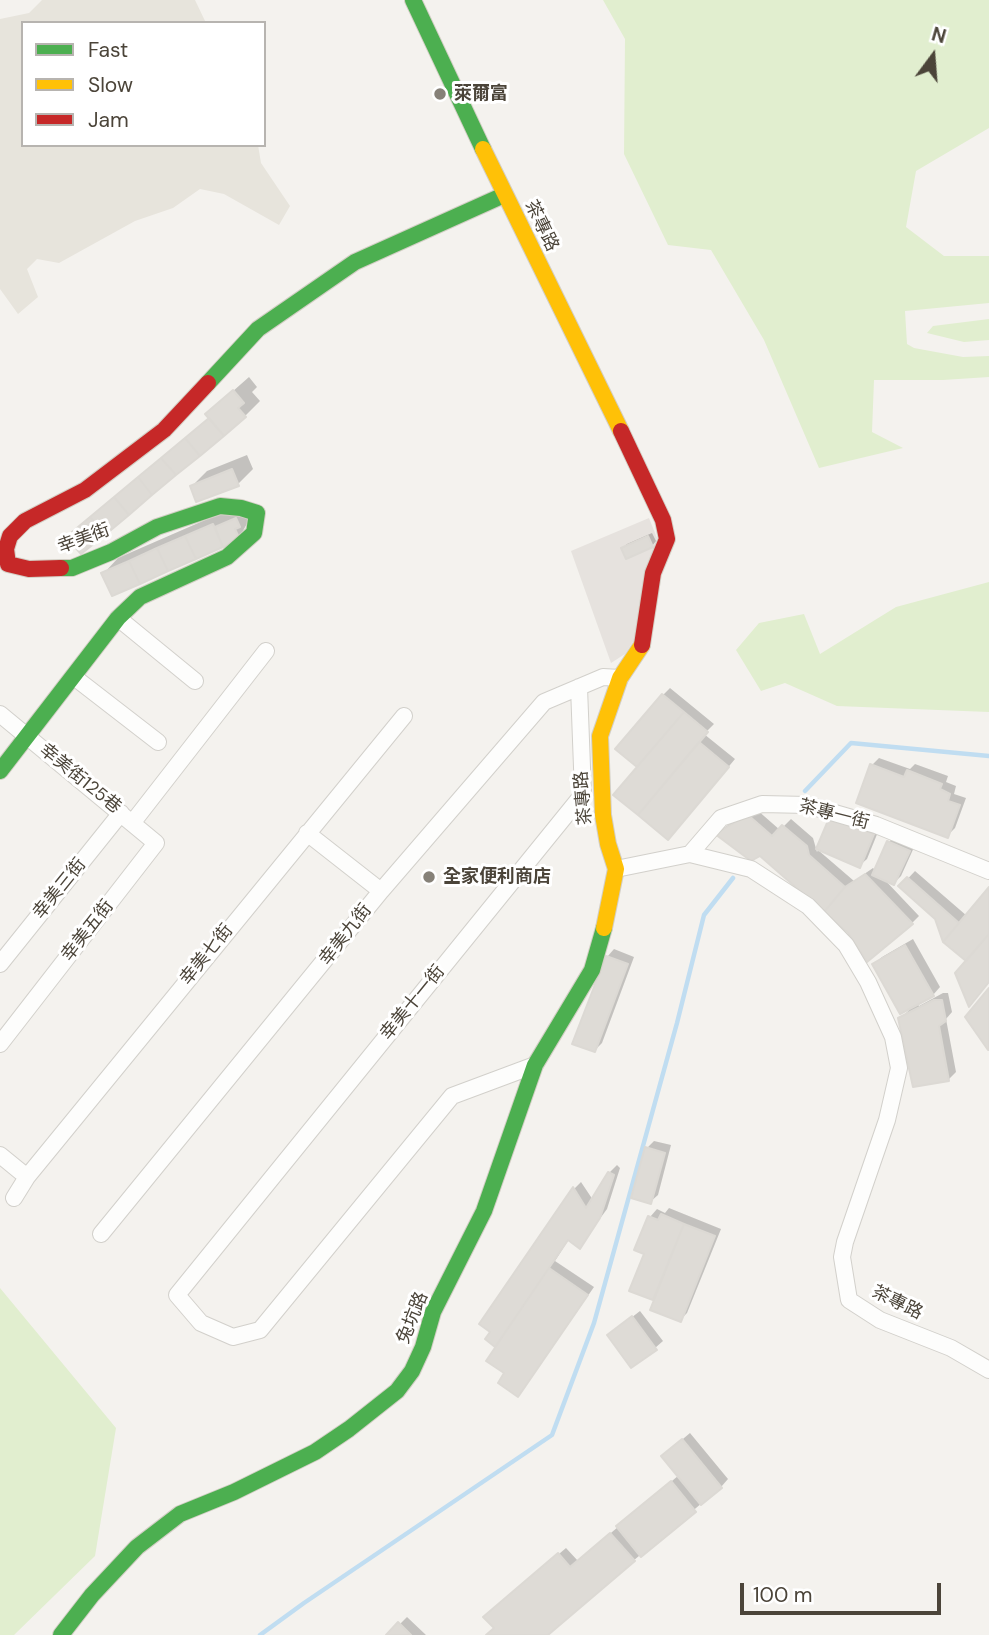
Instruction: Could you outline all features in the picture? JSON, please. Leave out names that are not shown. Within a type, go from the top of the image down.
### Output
[{"type":"street","name":"茶專路","points":[[413,0],[504,195],[663,520],[667,539],[653,573],[642,647],[620,678],[600,736],[600,776],[608,844],[616,869],[690,854],[751,869],[808,906],[846,945],[868,982],[893,1037],[899,1068],[887,1119],[845,1242],[842,1257],[849,1300],[880,1320],[951,1348],[989,1370]]},
{"type":"street","name":"幸美街","points":[[0,771],[118,618],[140,597],[227,556],[254,533],[257,513],[220,506],[157,527],[111,552],[72,568],[29,569],[8,564],[6,549],[10,536],[25,522],[85,490],[164,430],[258,329],[355,261],[504,195]]},
{"type":"street","points":[[118,618],[195,681]]},
{"type":"street","name":"幸美三街","points":[[0,964],[127,818],[265,651]]},
{"type":"street","points":[[74,677],[158,742]]},
{"type":"street","name":"幸美九街","points":[[101,1234],[381,891],[544,702],[603,677],[620,678]]},
{"type":"street","name":"幸美十一街","points":[[535,1065],[452,1096],[260,1330],[233,1336],[201,1323],[177,1295],[583,794],[579,687]]},
{"type":"street","name":"幸美街125巷","points":[[0,714],[127,818]]},
{"type":"street","name":"幸美七街","points":[[15,1198],[27,1177],[404,716]]},
{"type":"street","name":"茶專一街","points":[[690,854],[721,818],[762,804],[807,805],[876,825],[989,872]]},
{"type":"street","name":"幸美五街","points":[[0,1044],[156,843],[127,818]]},
{"type":"street","points":[[307,833],[381,891]]},
{"type":"street","name":"兔坑路","points":[[61,1635],[92,1595],[137,1548],[180,1514],[234,1492],[315,1452],[397,1391],[412,1371],[423,1348],[433,1312],[484,1211],[535,1065],[592,970],[608,914],[616,869]]},
{"type":"street","points":[[0,1154],[27,1177]]},
{"type":"shaded area","points":[[42,0],[195,0],[205,21],[21,21],[21,147],[258,147],[261,163],[290,206],[279,225],[224,194],[200,189],[173,208],[135,221],[59,263],[37,259],[27,269],[38,297],[18,314],[0,289],[0,19],[29,13]]},
{"type":"shaded area","points":[[649,518],[657,538],[640,631],[625,654],[611,663],[571,551]]},
{"type":"green space","points":[[603,0],[989,0],[989,128],[916,171],[906,227],[944,256],[989,256],[989,303],[905,311],[907,344],[914,348],[963,357],[989,356],[989,377],[874,380],[872,432],[903,448],[819,468],[764,340],[711,250],[668,245],[624,154],[625,39]]},
{"type":"green space","points":[[989,319],[989,340],[964,342],[927,333],[933,326]]},
{"type":"green space","points":[[989,582],[989,712],[837,706],[785,683],[761,691],[736,650],[759,623],[804,614],[820,654],[896,607]]},
{"type":"green space","points":[[0,1288],[116,1428],[95,1556],[14,1635],[0,1635]]},
{"type":"building","points":[[233,390],[244,403],[238,408],[246,417],[224,436],[205,414]]},
{"type":"building","points":[[209,418],[224,436],[200,456],[185,438]]},
{"type":"building","points":[[185,438],[200,456],[176,475],[161,458]]},
{"type":"building","points":[[161,458],[176,475],[152,495],[138,477]]},
{"type":"building","points":[[232,469],[239,486],[196,502],[190,486]]},
{"type":"building","points":[[138,477],[152,495],[129,515],[114,497]]},
{"type":"building","points":[[114,497],[129,515],[105,535],[90,517]]},
{"type":"building","points":[[90,517],[105,535],[81,554],[66,537]]},
{"type":"building","points":[[236,518],[240,527],[235,529],[240,540],[223,547],[215,527]]},
{"type":"building","points":[[213,524],[223,547],[196,559],[185,536]]},
{"type":"building","points":[[185,536],[196,559],[168,571],[157,548]]},
{"type":"building","points":[[648,536],[653,547],[626,559],[621,548]]},
{"type":"building","points":[[157,548],[168,571],[140,584],[129,561]]},
{"type":"building","points":[[129,561],[140,584],[112,596],[101,573]]},
{"type":"building","points":[[662,694],[684,712],[637,767],[615,749]]},
{"type":"building","points":[[684,712],[708,732],[638,815],[613,795]]},
{"type":"building","points":[[699,742],[729,767],[668,840],[638,815]]},
{"type":"building","points":[[870,764],[904,777],[907,770],[942,784],[940,789],[950,794],[948,801],[960,805],[948,838],[856,803]]},
{"type":"building","points":[[748,815],[772,836],[782,825],[807,846],[809,855],[845,887],[824,912],[760,856],[751,861],[715,834]]},
{"type":"building","points":[[830,816],[874,834],[860,868],[816,849]]},
{"type":"building","points":[[887,841],[910,851],[894,885],[872,875]]},
{"type":"building","points":[[865,874],[913,924],[867,962],[848,933],[824,912],[845,887]]},
{"type":"building","points":[[907,877],[959,923],[943,942],[935,919],[898,886]]},
{"type":"building","points":[[989,887],[989,934],[966,961],[943,942]]},
{"type":"building","points":[[989,934],[989,982],[969,1007],[955,973]]},
{"type":"building","points":[[905,945],[934,996],[900,1014],[872,964]]},
{"type":"building","points":[[606,956],[628,964],[595,1052],[572,1044]]},
{"type":"building","points":[[989,988],[989,1050],[988,1050],[965,1017]]},
{"type":"building","points":[[934,1000],[942,1000],[946,1021],[939,1026],[949,1081],[913,1087],[898,1018]]},
{"type":"building","points":[[645,1147],[665,1153],[651,1204],[631,1198]]},
{"type":"building","points":[[608,1172],[614,1175],[600,1218],[580,1249],[568,1240],[495,1347],[485,1339],[490,1332],[479,1324],[573,1187],[586,1208]]},
{"type":"building","points":[[661,1214],[684,1224],[653,1300],[629,1291],[644,1254],[634,1250],[648,1216],[658,1220]]},
{"type":"building","points":[[684,1224],[715,1236],[681,1322],[650,1310]]},
{"type":"building","points":[[549,1268],[588,1295],[518,1397],[498,1383],[504,1373],[486,1361]]},
{"type":"building","points":[[632,1316],[657,1350],[631,1368],[607,1335]]},
{"type":"building","points":[[682,1439],[722,1488],[701,1505],[661,1456]]},
{"type":"building","points":[[671,1481],[696,1512],[641,1557],[616,1526]]},
{"type":"building","points":[[610,1533],[635,1561],[548,1635],[486,1635],[494,1628],[483,1617],[558,1553],[570,1567]]},
{"type":"building","points":[[398,1622],[411,1635],[386,1635]]},
{"type":"waterway","points":[[805,791],[851,743],[989,756]]},
{"type":"waterway","points":[[260,1635],[552,1435],[594,1323],[704,915],[733,878]]},
{"type":"traffic: fast","points":[[413,0],[483,149]]},
{"type":"traffic: fast","points":[[208,383],[258,329],[355,262],[504,195]]},
{"type":"traffic: fast","points":[[0,771],[118,618],[140,597],[227,557],[254,533],[257,513],[220,506],[157,527],[111,552],[72,568],[61,568]]},
{"type":"traffic: fast","points":[[61,1635],[92,1595],[137,1547],[180,1514],[234,1492],[315,1452],[397,1391],[412,1371],[423,1347],[433,1312],[484,1211],[535,1065],[592,970],[604,928]]},
{"type":"traffic: slow","points":[[483,149],[621,431]]},
{"type":"traffic: slow","points":[[604,928],[616,869],[603,815],[600,736],[620,678],[642,645]]},
{"type":"traffic: jam","points":[[61,568],[29,569],[8,564],[6,549],[10,536],[25,521],[85,490],[164,430],[208,383]]},
{"type":"traffic: jam","points":[[621,431],[663,520],[667,539],[653,573],[642,645]]},
{"type":"place","name":"萊爾富","points":[[440,94]]},
{"type":"place","name":"全家便利商店","points":[[429,877]]}]
